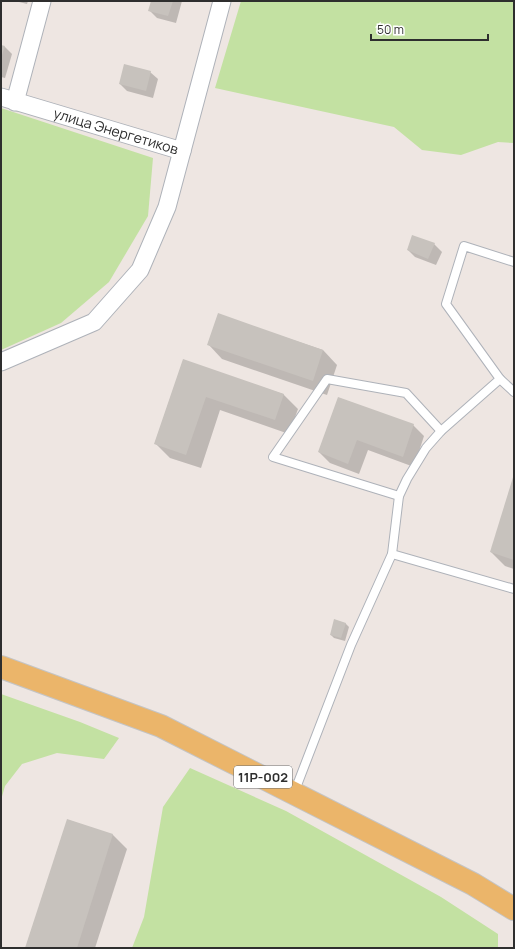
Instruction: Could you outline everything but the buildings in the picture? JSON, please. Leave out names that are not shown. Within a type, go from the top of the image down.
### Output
[{"type":"main road","name":"11Р-002","points":[[1,667],[160,726],[473,884],[514,909]]},
{"type":"street","name":"улица Энергетиков","points":[[42,1],[8,99],[182,151],[222,1]]},
{"type":"street","points":[[1,362],[94,322],[140,270],[167,207],[182,151]]},
{"type":"lane","points":[[514,262],[464,246],[446,304],[500,379],[514,392]]},
{"type":"lane","points":[[399,496],[273,457],[327,378],[406,394],[442,431]]},
{"type":"lane","points":[[294,793],[351,645],[392,554],[399,496],[407,479],[426,448],[442,431],[500,379]]},
{"type":"lane","points":[[392,554],[514,589]]},
{"type":"green space","points":[[241,1],[514,1],[514,143],[498,142],[461,155],[422,150],[394,127],[215,88]]},
{"type":"green space","points":[[1,108],[153,158],[148,216],[109,282],[61,323],[1,350]]},
{"type":"green space","points":[[1,694],[80,722],[119,738],[104,759],[57,753],[22,764],[5,786],[1,800]]},
{"type":"green space","points":[[190,768],[286,811],[441,897],[498,934],[498,948],[132,948],[144,917],[163,807]]}]
